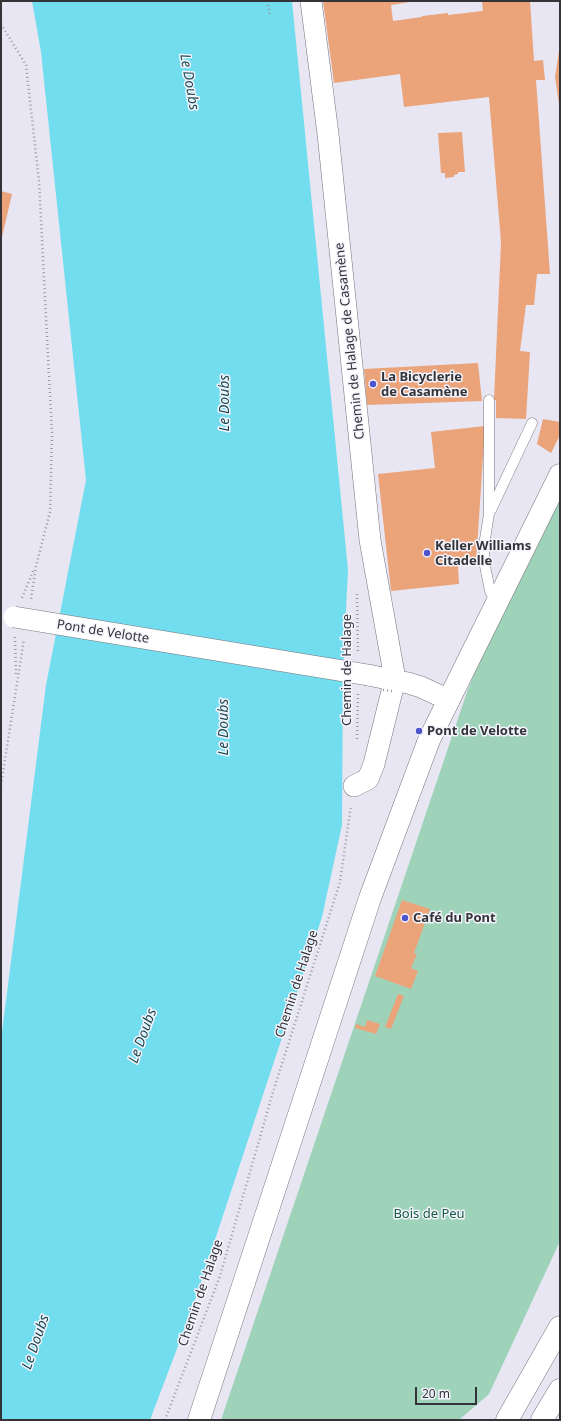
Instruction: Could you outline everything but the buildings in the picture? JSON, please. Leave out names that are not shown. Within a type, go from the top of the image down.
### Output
[{"type":"main road","points":[[199,1420],[370,898],[429,740],[560,475]]},
{"type":"main road","points":[[507,1420],[560,1327]]},
{"type":"main road","points":[[542,1420],[560,1390]]},
{"type":"street","name":"Chemin de Halage de Casamène","points":[[311,1],[328,134],[370,540],[395,679]]},
{"type":"street","name":"Pont de Velotte","points":[[15,612],[395,679],[420,687],[449,700]]},
{"type":"street","points":[[354,786],[368,779],[374,764],[395,679]]},
{"type":"lane","points":[[489,400],[489,514],[485,539],[484,561],[490,591],[496,603]]},
{"type":"lane","points":[[489,514],[532,423]]},
{"type":"path","points":[[268,1],[270,16]]},
{"type":"path","points":[[1,24],[26,65],[39,181],[52,434],[50,512],[36,566],[15,612],[16,683]]},
{"type":"path","points":[[15,612],[36,566]]},
{"type":"path","name":"Chemin de Halage","points":[[357,744],[361,674],[356,597],[358,590]]},
{"type":"path","points":[[1,785],[24,636]]},
{"type":"path","name":"Chemin de Halage","points":[[166,1420],[220,1276],[273,1092],[340,882],[354,786]]},
{"type":"green space","name":"Bois de Peu","points":[[560,476],[560,1241],[489,1394],[459,1420],[221,1420],[468,689],[529,540]]},
{"type":"water","name":"Le Doubs","points":[[32,1],[292,1],[348,570],[343,670],[342,825],[322,917],[192,1309],[150,1420],[1,1420],[1,1040],[46,685],[86,480],[41,52]]},
{"type":"place","name":"La Bicyclerie de Casamène","points":[[373,384]]},
{"type":"place","name":"Keller Williams Citadelle","points":[[427,553]]},
{"type":"place","name":"Pont de Velotte","points":[[419,731]]},
{"type":"place","name":"Café du Pont","points":[[405,918]]}]
